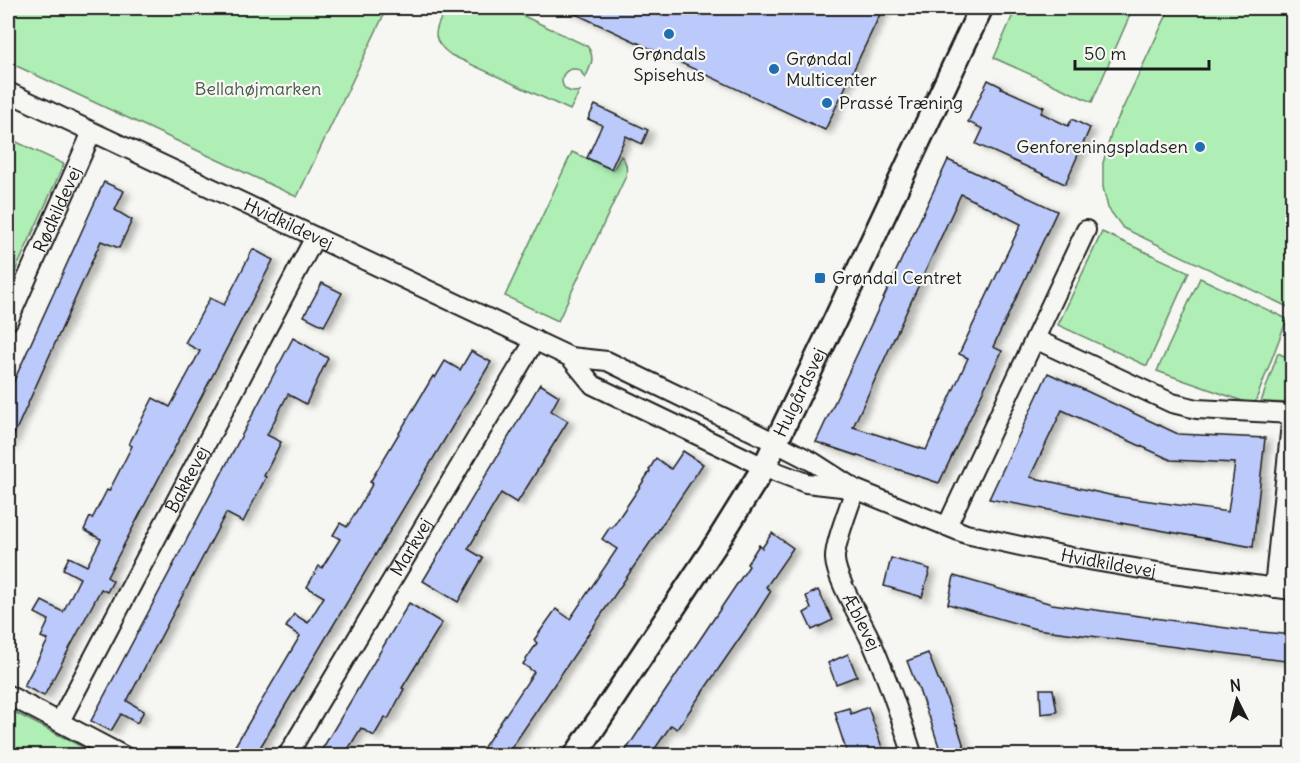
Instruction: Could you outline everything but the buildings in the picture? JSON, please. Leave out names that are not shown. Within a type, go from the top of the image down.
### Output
[{"type":"main road","name":"Hulgårdsvej","points":[[575,756],[718,541],[764,467],[836,320],[981,8]]},
{"type":"street","name":"Hvidkildevej","points":[[8,92],[570,357],[607,362],[776,443],[813,462],[855,489],[966,534],[1071,557],[1158,572],[1293,590]]},
{"type":"street","name":"Rødkildevej","points":[[8,321],[92,132]]},
{"type":"street","points":[[947,526],[1086,230]]},
{"type":"street","name":"Bakkevej","points":[[60,722],[315,237]]},
{"type":"street","points":[[1035,339],[1172,404],[1197,410],[1292,414],[1274,588]]},
{"type":"street","name":"Markvej","points":[[287,756],[535,340]]},
{"type":"street","name":"Hvidkildevej","points":[[570,357],[593,385],[764,467],[806,483],[855,489]]},
{"type":"street","name":"Æblevej","points":[[855,489],[837,543],[835,560],[841,579],[876,653],[913,756]]},
{"type":"street","points":[[8,695],[124,756]]},
{"type":"green space","name":"Bellahøjmarken","points":[[8,8],[387,8],[297,197],[8,62]]},
{"type":"green space","points":[[440,8],[507,8],[587,46],[592,58],[585,78],[580,70],[572,69],[563,75],[563,86],[566,90],[580,91],[570,110],[451,55],[437,39],[437,29],[445,10]]},
{"type":"green space","points":[[1016,8],[1133,8],[1092,102],[994,58]]},
{"type":"green space","name":"Genforeningspladsen","points":[[1170,8],[1292,8],[1292,309],[1123,228],[1108,208],[1103,187],[1103,163],[1112,131]]},
{"type":"green space","points":[[8,138],[64,164],[8,287]]},
{"type":"green space","points":[[572,152],[613,170],[621,156],[625,163],[626,176],[558,321],[505,296]]},
{"type":"green space","points":[[1102,232],[1189,272],[1147,366],[1058,325]]},
{"type":"green space","points":[[1200,278],[1287,319],[1254,405],[1157,371]]},
{"type":"green space","points":[[1278,353],[1292,360],[1292,403],[1261,402]]},
{"type":"green space","points":[[8,709],[98,755],[8,755]]},
{"type":"place","name":"Grøndals Spisehus","points":[[669,34]]},
{"type":"place","name":"Grøndal Multicenter","points":[[774,69]]},
{"type":"place","name":"Prassé Træning","points":[[827,103]]},
{"type":"place","name":"Genforeningspladsen","points":[[1200,147]]},
{"type":"place","name":"Grøndal Centret","points":[[820,278]]}]
